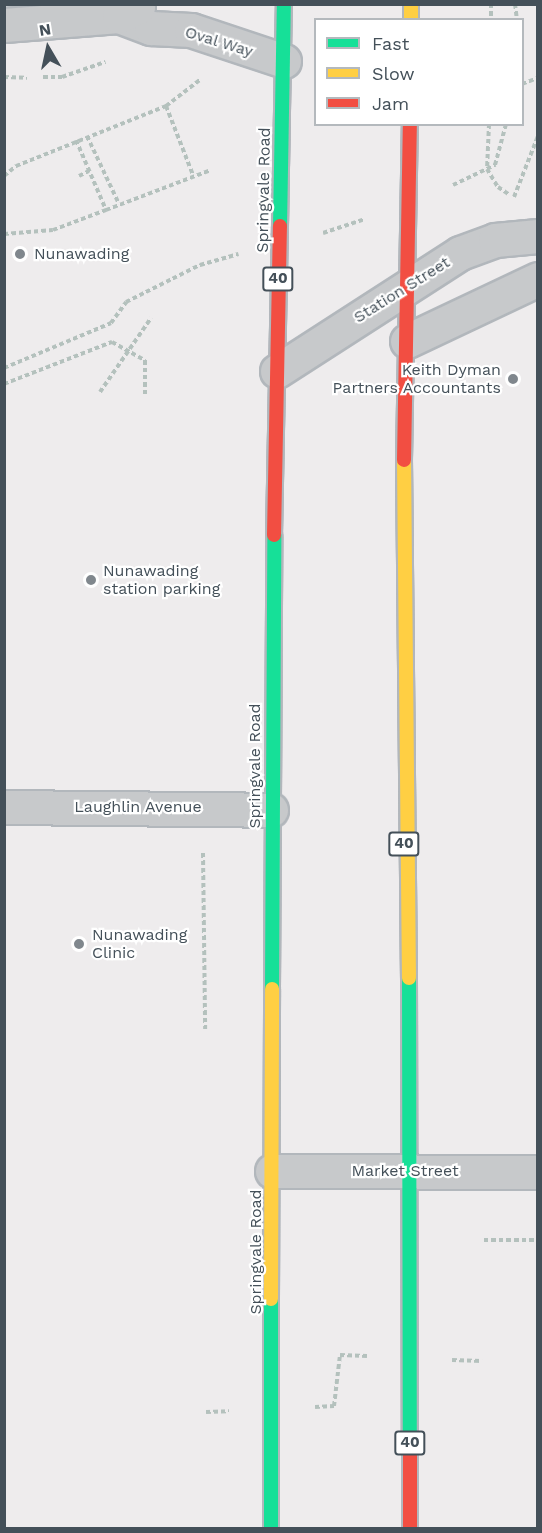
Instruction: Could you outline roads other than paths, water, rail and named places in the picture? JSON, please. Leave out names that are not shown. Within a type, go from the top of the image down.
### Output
[{"type":"highway","name":"Springvale Road","points":[[271,1528],[271,810],[284,4]]},
{"type":"highway","name":"40","points":[[410,126],[403,772],[411,1170],[410,1528]]},
{"type":"street","name":"Oval Way","points":[[4,25],[131,10],[151,28],[191,30],[284,61]]},
{"type":"street","name":"Station Street","points":[[277,371],[408,285],[469,250],[495,240],[537,236]]},
{"type":"street","points":[[407,341],[537,279]]},
{"type":"street","name":"Laughlin Avenue","points":[[4,807],[271,810]]},
{"type":"street","name":"Market Street","points":[[272,1171],[537,1172]]},
{"type":"place","name":"Nunawading","points":[[20,254]]},
{"type":"place","name":"Keith Dyman Partners Accountants","points":[[513,379]]},
{"type":"place","name":"Nunawading station parking","points":[[91,580]]},
{"type":"place","name":"Nunawading Clinic","points":[[79,944]]}]
